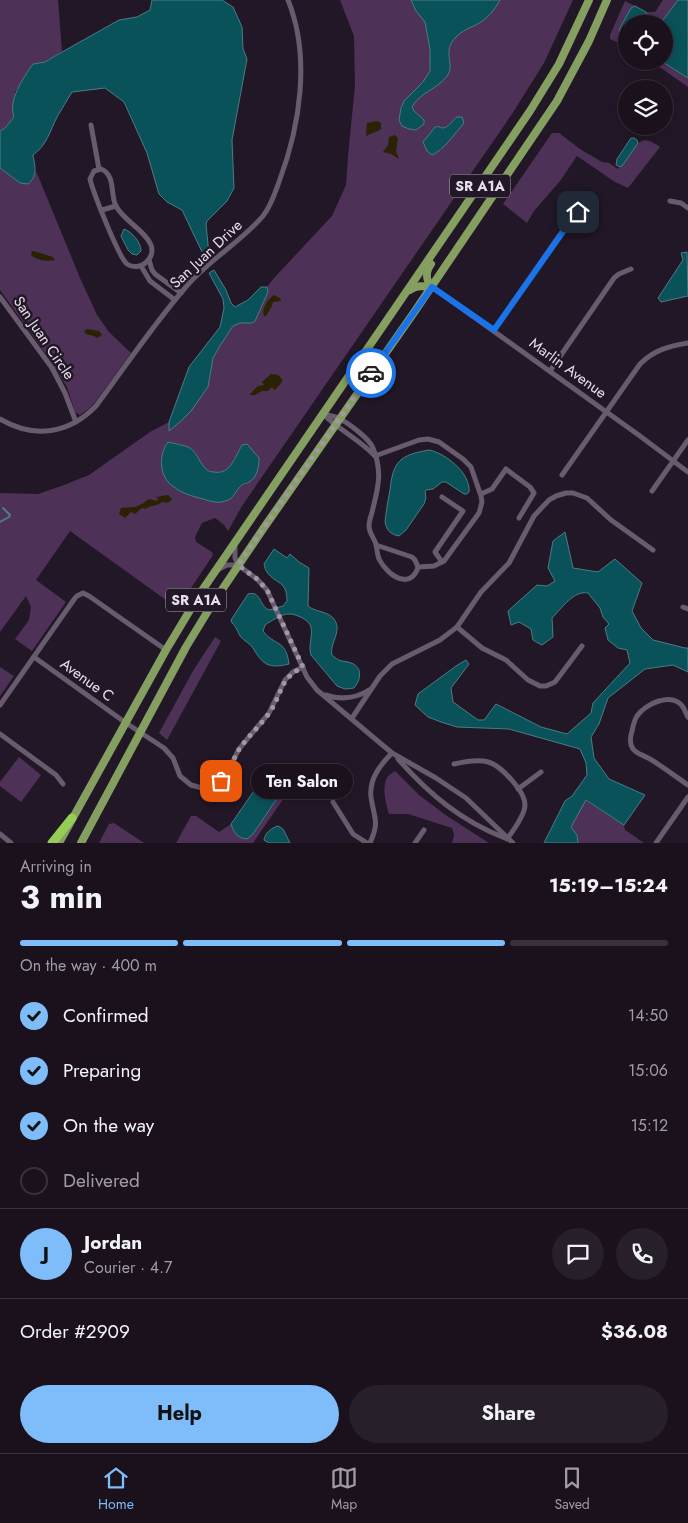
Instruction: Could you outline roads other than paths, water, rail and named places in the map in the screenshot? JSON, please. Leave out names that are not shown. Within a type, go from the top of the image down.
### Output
[{"type":"highway","points":[[52,843],[72,818]]},
{"type":"main road","name":"SR A1A","points":[[59,843],[166,650],[215,571],[472,198],[530,110],[554,72],[590,0]]},
{"type":"main road","name":"SR A1A","points":[[81,843],[186,647],[238,565],[432,287],[557,100],[589,41],[607,0]]},
{"type":"main road","points":[[432,287],[427,275],[429,267],[466,213],[472,198]]},
{"type":"main road","points":[[405,294],[415,287],[432,287]]},
{"type":"street","name":"San Juan Drive","points":[[0,420],[17,428],[37,432],[54,430],[76,422],[96,406],[175,300],[199,273],[244,237],[269,208],[284,168],[296,122],[300,84],[298,37],[294,16],[288,0]]},
{"type":"street","points":[[91,125],[99,169]]},
{"type":"street","points":[[149,260],[141,266],[132,266],[122,259],[90,179],[92,173],[99,169],[109,174],[116,206],[150,243],[152,249],[149,260],[152,270],[160,279],[181,293]]},
{"type":"street","points":[[670,201],[681,203],[688,208]]},
{"type":"street","points":[[102,210],[116,206]]},
{"type":"street","points":[[494,330],[574,216],[583,209]]},
{"type":"street","points":[[141,266],[147,278],[175,300]]},
{"type":"street","points":[[550,371],[614,278],[624,270],[631,269]]},
{"type":"street","points":[[155,285],[160,279]]},
{"type":"street","name":"Marlin Avenue","points":[[432,287],[688,472]]},
{"type":"street","name":"San Juan Circle","points":[[0,297],[52,368],[65,393],[76,422]]},
{"type":"street","points":[[562,475],[646,358],[658,350],[688,343]]},
{"type":"street","points":[[323,414],[337,422],[375,456],[378,464],[379,480],[369,530],[376,545],[380,561],[390,573],[398,578],[410,578],[416,573],[418,567],[412,557],[376,545]]},
{"type":"street","points":[[375,456],[419,440],[434,440],[468,462],[471,467],[481,494],[482,502],[479,513],[452,553],[442,562],[434,566],[418,567]]},
{"type":"street","points":[[652,491],[688,440]]},
{"type":"street","points":[[481,494],[492,489],[506,469],[530,487],[534,493],[519,518]]},
{"type":"street","points":[[352,718],[380,676],[392,664],[440,640],[457,627],[481,592],[509,564],[534,516],[556,496],[573,493],[587,498],[611,520],[653,550]]},
{"type":"street","points":[[442,496],[463,511],[435,552],[442,562]]},
{"type":"street","points":[[235,541],[235,558],[238,565],[262,584],[276,606],[312,684],[392,753],[426,789],[452,810],[510,841]]},
{"type":"street","points":[[215,571],[227,565],[238,565]]},
{"type":"street","points":[[0,705],[75,598],[83,593],[166,650]]},
{"type":"street","points":[[457,627],[482,648],[506,660],[528,680],[540,686],[546,686],[555,682],[582,646]]},
{"type":"street","name":"Avenue C","points":[[34,657],[169,752],[180,776],[185,782],[197,788],[212,787],[225,777],[239,750],[269,713],[285,680],[293,672],[303,667]]},
{"type":"street","points":[[322,694],[345,698],[356,696],[372,689]]},
{"type":"street","points":[[688,717],[679,703],[669,699],[659,701],[642,710],[637,715],[630,741],[635,752],[648,758],[688,785]]},
{"type":"street","points":[[0,734],[56,775],[63,784]]},
{"type":"street","points":[[392,753],[459,793],[510,841]]},
{"type":"street","points":[[333,802],[353,834],[368,843],[376,826],[371,797],[372,784],[378,768],[392,753]]},
{"type":"street","points":[[454,764],[474,759],[487,761],[502,770],[518,789],[524,799],[524,809],[510,841]]},
{"type":"street","points":[[518,789],[541,772]]},
{"type":"street","points":[[656,843],[688,797]]},
{"type":"street","points":[[415,843],[424,830]]},
{"type":"street","points":[[0,834],[11,843]]},
{"type":"waterway","points":[[0,522],[10,515],[3,508]]},
{"type":"place","name":"Ten Salon","points":[[221,781]]}]
